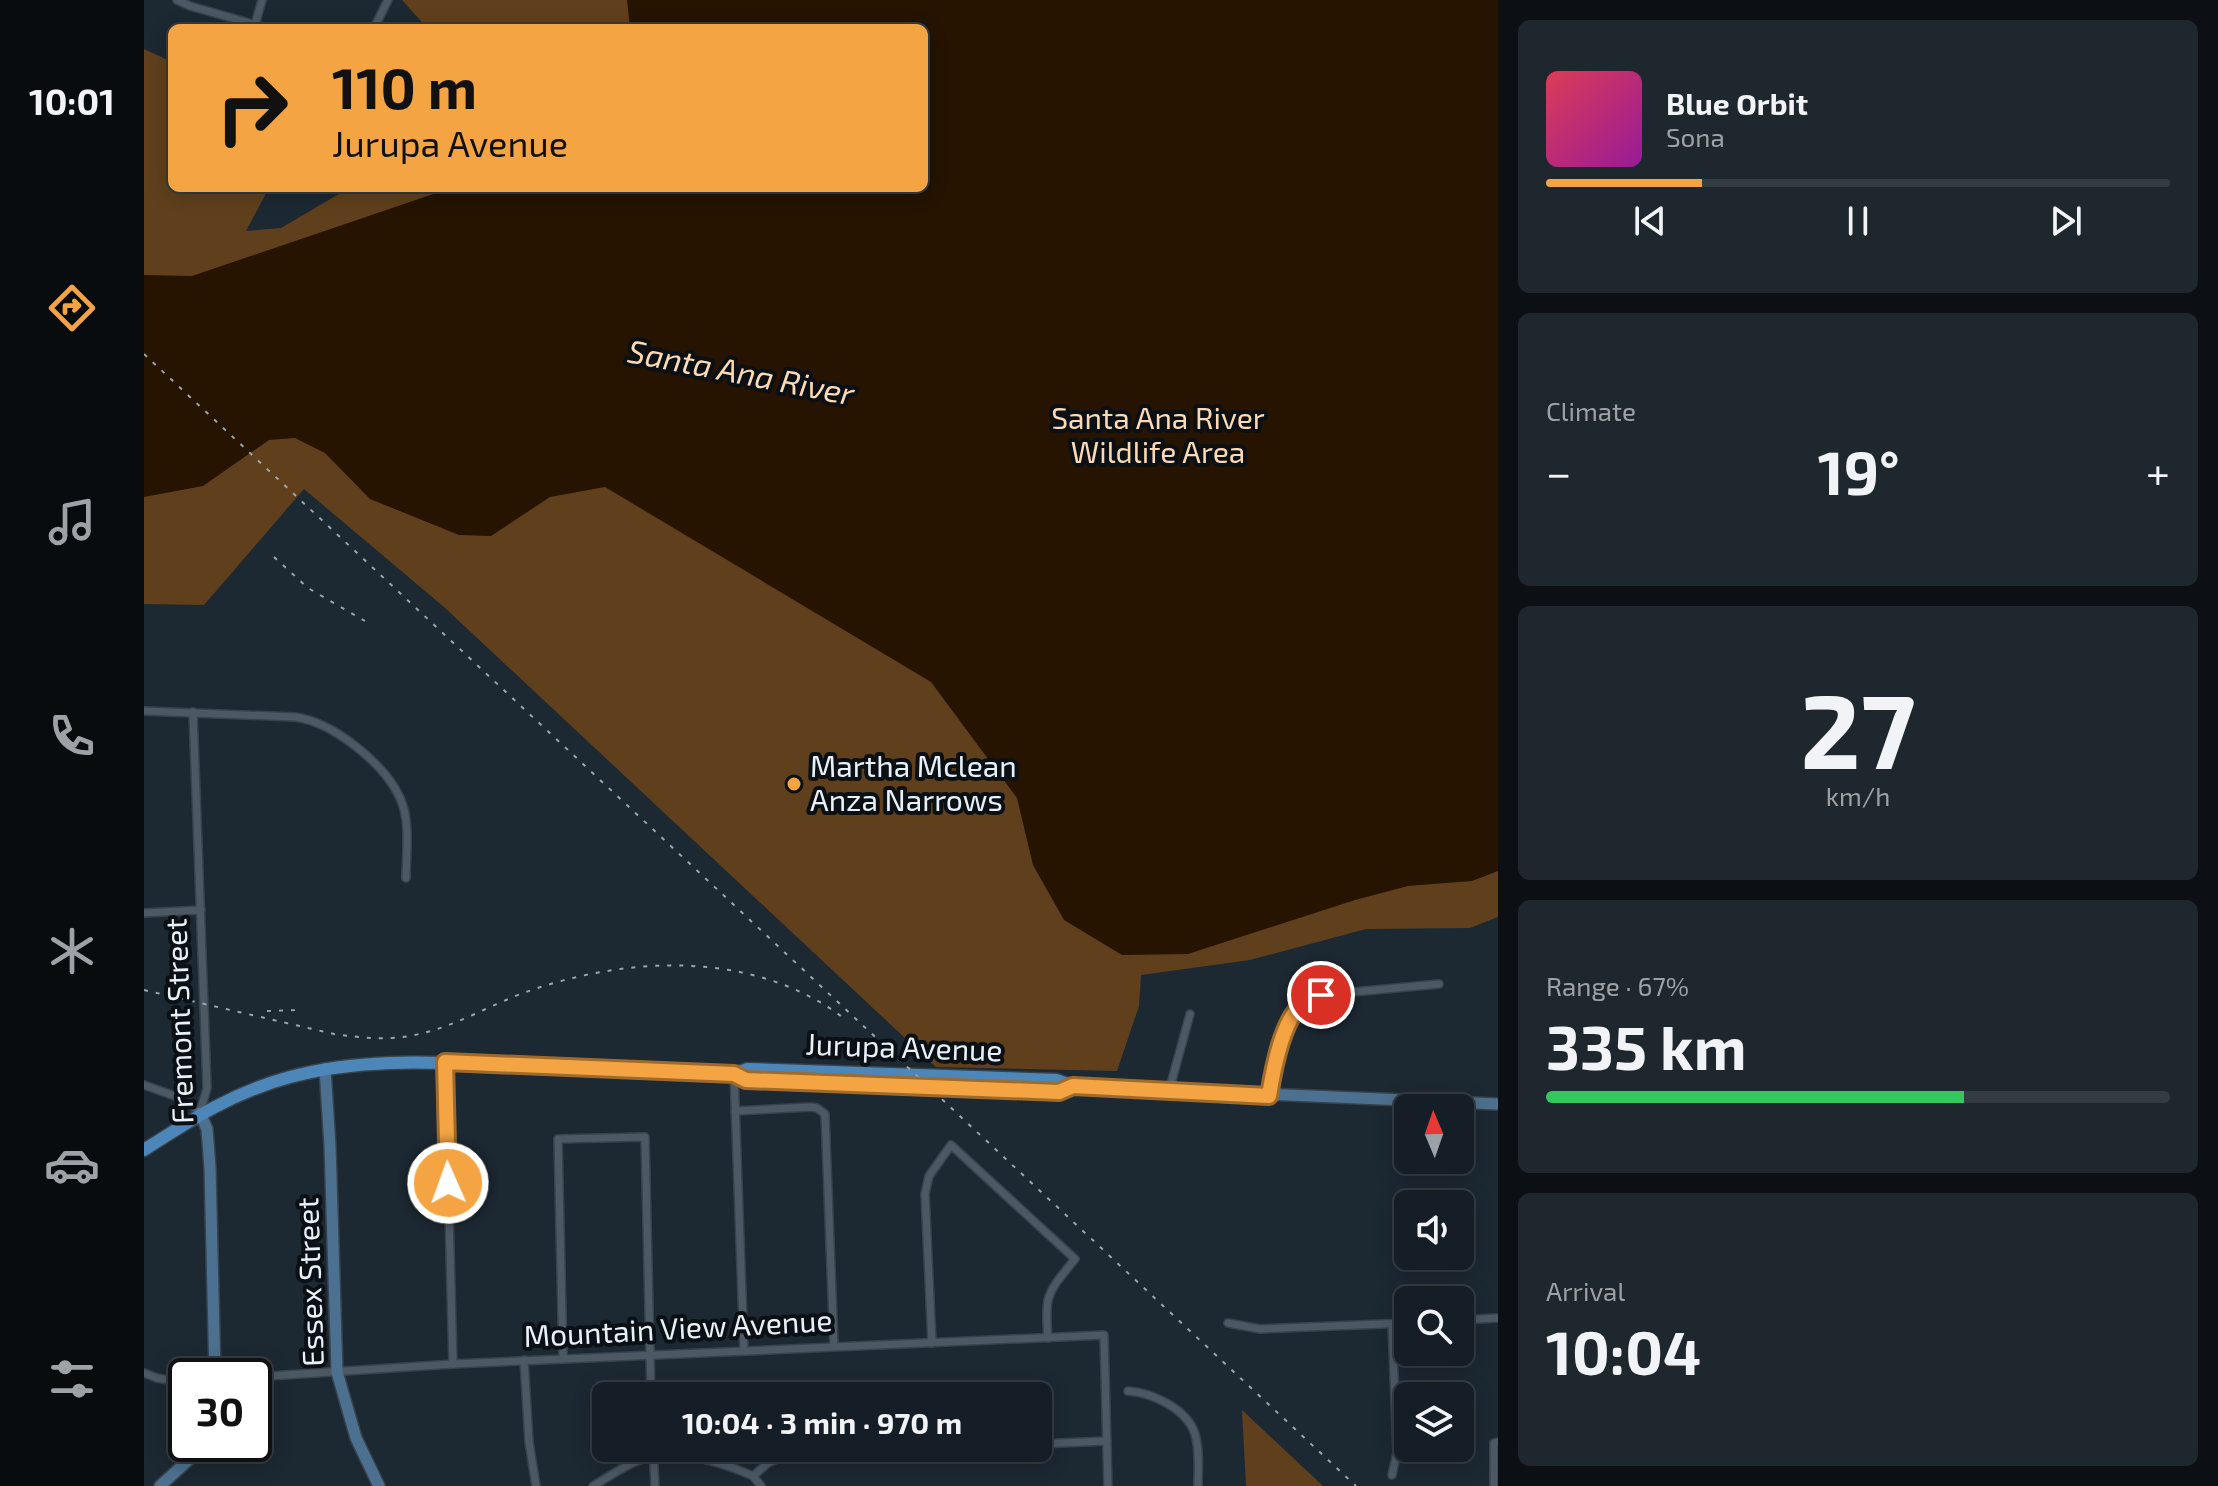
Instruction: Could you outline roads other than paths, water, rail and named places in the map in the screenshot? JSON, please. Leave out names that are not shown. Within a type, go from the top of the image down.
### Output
[{"type":"main road","name":"Jurupa Avenue","points":[[144,1150],[200,1113],[257,1088],[325,1069],[393,1062],[734,1074],[746,1080],[1059,1092],[1073,1086]]},
{"type":"street","points":[[177,0],[252,24]]},
{"type":"street","points":[[255,24],[262,0]]},
{"type":"street","points":[[376,24],[388,0]]},
{"type":"street","points":[[144,711],[311,719],[339,734],[387,777],[401,800],[405,822],[406,878]]},
{"type":"street","name":"Fremont Street","points":[[193,712],[207,1088],[200,1113],[207,1129],[210,1168],[215,1358]]},
{"type":"street","points":[[144,913],[201,910]]},
{"type":"street","points":[[1269,1096],[1292,1015],[1304,1003],[1321,995],[1439,984]]},
{"type":"street","points":[[1169,1091],[1190,1014]]},
{"type":"street","points":[[445,1062],[453,1364]]},
{"type":"street","name":"Essex Street","points":[[325,1069],[337,1372],[356,1438],[379,1486]]},
{"type":"street","points":[[734,1074],[744,1351]]},
{"type":"street","points":[[144,1085],[186,1100],[200,1113]]},
{"type":"street","name":"Jurupa Avenue","points":[[1073,1086],[1498,1104]]},
{"type":"street","points":[[735,1111],[810,1107],[825,1114],[834,1346]]},
{"type":"street","points":[[563,1359],[558,1139],[645,1137],[651,1382]]},
{"type":"street","points":[[932,1343],[925,1194],[929,1176],[951,1145],[1075,1259],[1048,1293],[1045,1307],[1048,1338]]},
{"type":"street","points":[[1474,1319],[1498,1318]]},
{"type":"street","points":[[1228,1323],[1260,1329],[1392,1324],[1397,1453],[1392,1475]]},
{"type":"street","name":"Mountain View Avenue","points":[[272,1376],[524,1360],[1104,1335],[1107,1441]]},
{"type":"street","points":[[524,1360],[529,1442],[536,1486]]},
{"type":"street","points":[[144,1373],[168,1380]]},
{"type":"street","points":[[1128,1391],[1154,1396],[1187,1421],[1197,1443],[1198,1486]]},
{"type":"street","points":[[1052,1443],[1107,1441],[1108,1486]]},
{"type":"street","points":[[1494,1486],[1496,1443]]},
{"type":"street","points":[[160,1486],[186,1462]]},
{"type":"street","points":[[593,1486],[636,1462]]},
{"type":"street","points":[[654,1462],[655,1486]]},
{"type":"street","points":[[717,1462],[753,1476],[761,1486]]},
{"type":"street","points":[[753,1476],[770,1462]]},
{"type":"water","name":"Santa Ana River","points":[[627,0],[1498,0],[1498,871],[1472,881],[1408,886],[1355,900],[1188,954],[1122,955],[1064,920],[1033,865],[1017,798],[931,682],[605,487],[550,497],[491,536],[459,535],[370,499],[325,453],[295,438],[269,440],[203,486],[144,497],[144,275],[192,276],[439,192],[928,192],[928,24],[630,24]]},
{"type":"railway","points":[[144,354],[1356,1486]]},
{"type":"railway","points":[[274,557],[308,588],[365,621]]},
{"type":"railway","points":[[144,990],[334,1034],[387,1038],[433,1030],[526,992],[565,980],[646,966],[688,966],[728,970],[768,979],[806,995],[841,1016]]},
{"type":"railway","points":[[267,1011],[299,1010]]},
{"type":"place","name":"Martha Mclean Anza Narrows","points":[[794,784]]},
{"type":"park label","name":"Santa Ana River Wildlife Area","points":[[1158,436]]}]
